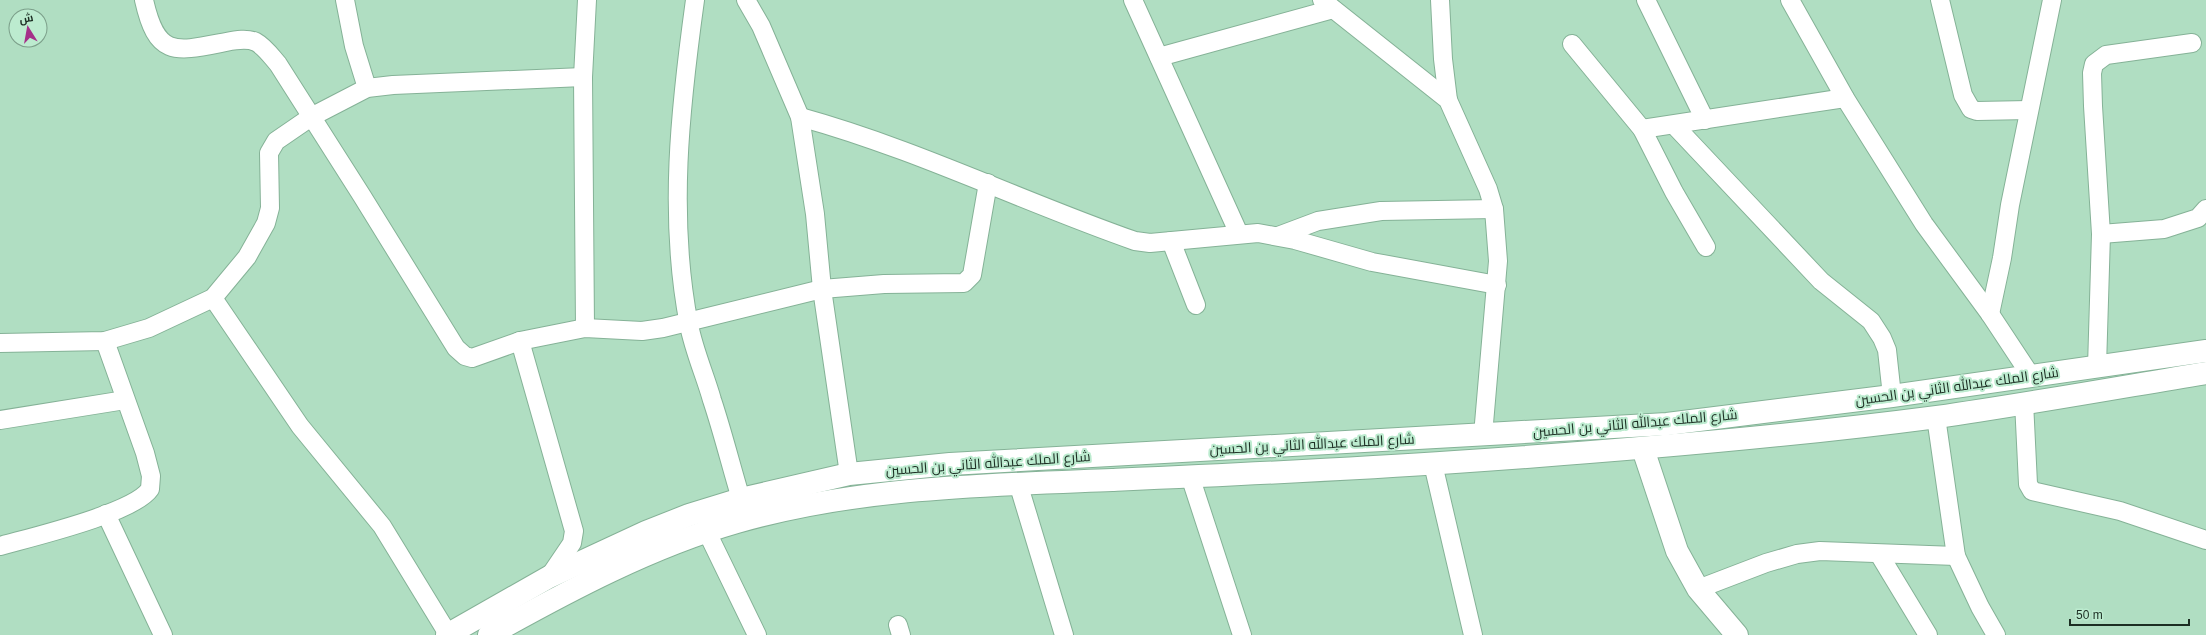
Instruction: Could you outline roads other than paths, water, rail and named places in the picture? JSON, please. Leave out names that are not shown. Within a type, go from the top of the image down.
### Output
[{"type":"main road","name":"شارع الملك عبدالله الثاني بن الحسين","points":[[447,635],[550,577],[646,532],[741,499],[849,474],[950,464],[1667,424],[1892,396],[2206,351]]},
{"type":"main road","name":"شارع الملك عبدالله الثاني بن الحسين","points":[[489,635],[514,629],[631,561],[707,532],[778,511],[839,499],[906,491],[1018,483],[1117,480],[1433,464],[1643,449],[1936,416],[2206,373]]},
{"type":"main road","points":[[1643,449],[1667,524],[1678,551],[1698,589],[1737,635]]},
{"type":"main road","points":[[1141,454],[1144,478]]},
{"type":"main road","points":[[1115,455],[1117,480]]},
{"type":"street","points":[[144,0],[148,20],[154,33],[159,40],[168,46],[191,49],[245,39],[264,47],[278,64],[456,348],[465,356],[472,358],[520,341],[585,328],[642,331],[689,323],[822,289],[884,284],[968,282],[972,275],[988,183]]},
{"type":"street","points":[[345,0],[354,46],[367,88]]},
{"type":"street","points":[[585,328],[583,77],[587,0]]},
{"type":"street","points":[[694,0],[686,64],[678,164],[678,210],[689,323],[741,499]]},
{"type":"street","points":[[746,0],[761,26],[800,116],[815,214],[822,289],[849,474]]},
{"type":"street","points":[[1133,0],[1239,234]]},
{"type":"street","points":[[1440,0],[1448,100],[1476,159],[1494,209],[1497,236],[1497,285],[1483,435]]},
{"type":"street","points":[[1646,0],[1705,120]]},
{"type":"street","points":[[1940,0],[1963,96],[1971,108],[1977,112],[2029,110]]},
{"type":"street","points":[[1990,314],[2029,110],[2052,0]]},
{"type":"street","points":[[1791,1],[1845,98],[1924,224],[1990,314],[2031,376]]},
{"type":"street","points":[[1159,57],[1328,4],[1448,100]]},
{"type":"street","points":[[2098,367],[2101,234],[2093,106],[2092,74],[2094,64],[2106,55],[2192,43]]},
{"type":"street","points":[[1572,44],[1642,129],[1658,164],[1706,247]]},
{"type":"street","points":[[0,344],[105,341],[149,328],[213,298],[242,263],[266,223],[270,202],[269,153],[276,141],[311,117],[367,88],[393,85],[583,77]]},
{"type":"street","points":[[1642,129],[1845,98]]},
{"type":"street","points":[[800,116],[841,128],[914,153],[1135,241],[1171,241],[1239,234],[1278,236],[1372,262],[1497,285]]},
{"type":"street","points":[[1674,125],[1821,281],[1871,321],[1882,338],[1886,350],[1892,396]]},
{"type":"street","points":[[1278,236],[1318,221],[1382,211],[1494,209]]},
{"type":"street","points":[[2101,234],[2164,229],[2198,218],[2206,209]]},
{"type":"street","points":[[1171,241],[1196,305]]},
{"type":"street","points":[[213,298],[300,426],[382,526],[447,635]]},
{"type":"street","points":[[0,546],[106,514],[146,496],[151,483],[145,453],[105,341]]},
{"type":"street","points":[[520,341],[574,531],[572,544],[550,577]]},
{"type":"street","points":[[0,420],[125,400]]},
{"type":"street","points":[[2024,402],[2028,484],[2032,491],[2120,511],[2206,540]]},
{"type":"street","points":[[1936,416],[1956,556],[1980,607],[1996,635]]},
{"type":"street","points":[[1433,464],[1473,635]]},
{"type":"street","points":[[1190,476],[1242,635]]},
{"type":"street","points":[[1018,483],[1064,635]]},
{"type":"street","points":[[106,514],[163,635]]},
{"type":"street","points":[[707,532],[757,635]]},
{"type":"street","points":[[1698,589],[1733,574],[1797,554],[1838,550],[1879,554],[1956,556]]},
{"type":"street","points":[[1879,554],[1928,635]]}]
